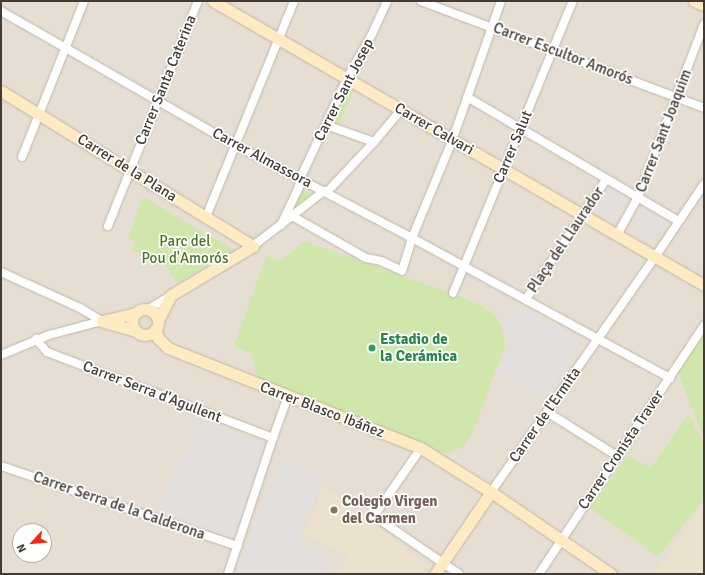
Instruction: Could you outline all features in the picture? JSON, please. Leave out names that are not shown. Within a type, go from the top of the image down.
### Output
[{"type":"main road","name":"Carrer Calvari","points":[[213,1],[347,78],[452,141],[704,285]]},
{"type":"main road","points":[[694,1],[704,4]]},
{"type":"main road","name":"Carrer de la Plana","points":[[1,90],[253,246]]},
{"type":"main road","points":[[102,321],[136,330],[146,335],[157,325],[171,295],[253,246]]},
{"type":"main road","points":[[102,321],[141,311],[154,313],[157,325]]},
{"type":"main road","points":[[136,330],[133,324],[141,311]]},
{"type":"main road","name":"Carrer Blasco Ibáñez","points":[[157,325],[158,338],[168,348],[421,448],[491,492],[611,574]]},
{"type":"main road","name":"Carrer de l'Ermita","points":[[435,574],[491,492]]},
{"type":"street","points":[[22,157],[84,1]]},
{"type":"street","name":"Carrer Santa Caterina","points":[[108,226],[198,1]]},
{"type":"street","points":[[206,217],[294,1]]},
{"type":"street","name":"Carrer Sant Josep","points":[[281,225],[299,187],[300,179],[347,78],[371,36],[387,1]]},
{"type":"street","name":"Carrer Escultor Amorós","points":[[421,1],[704,108]]},
{"type":"street","points":[[292,216],[366,258],[381,261],[402,271],[412,238],[452,141],[501,1]]},
{"type":"street","name":"Carrer Salut","points":[[453,293],[503,169],[522,129],[573,1]]},
{"type":"street","name":"Carrer Almassora","points":[[1,11],[235,145],[526,299]]},
{"type":"street","name":"Carrer Sant Joaquim","points":[[617,235],[638,197],[704,24]]},
{"type":"street","points":[[467,97],[606,180]]},
{"type":"street","points":[[253,246],[326,192],[374,142],[401,110]]},
{"type":"street","points":[[326,125],[374,142]]},
{"type":"street","name":"Plaça del Llaurador","points":[[670,378],[526,299],[606,180],[678,221]]},
{"type":"street","name":"Carrer de l'Ermita","points":[[491,492],[655,257],[704,184]]},
{"type":"street","points":[[1,272],[80,308],[102,321]]},
{"type":"street","points":[[141,311],[171,295]]},
{"type":"street","points":[[1,355],[36,339],[102,321]]},
{"type":"street","name":"Carrer Cronista Traver","points":[[539,574],[704,326]]},
{"type":"street","name":"Carrer Serra d'Agullent","points":[[36,339],[47,352],[273,438]]},
{"type":"street","points":[[228,574],[288,396]]},
{"type":"street","points":[[547,412],[617,456]]},
{"type":"street","points":[[421,448],[374,516],[459,574]]},
{"type":"street","name":"Carrer Serra de la Calderona","points":[[1,466],[238,546]]},
{"type":"shaded area","points":[[1,1],[704,1],[704,574],[1,574]]},
{"type":"shaded area","points":[[608,184],[629,196],[613,220],[594,210]]},
{"type":"shaded area","points":[[643,207],[666,221],[650,242],[630,231]]},
{"type":"shaded area","points":[[516,304],[581,341],[543,399],[497,370],[515,343],[506,337],[502,326]]},
{"type":"shaded area","points":[[197,419],[266,446],[237,537],[233,539],[229,540],[159,515],[176,458],[183,459]]},
{"type":"shaded area","points":[[284,458],[324,473],[297,542],[330,559],[324,574],[235,573]]},
{"type":"shaded area","name":"Colegio Virgen del Carmen","points":[[324,486],[430,567],[425,574],[336,574],[348,556],[304,533]]},
{"type":"shaded area","points":[[704,503],[704,574],[654,574]]},
{"type":"green space","points":[[347,89],[354,90],[339,123],[331,120]]},
{"type":"green space","points":[[303,190],[312,195],[294,209],[298,199]]},
{"type":"green space","name":"Parc del Pou d'Amorós","points":[[143,197],[234,250],[177,283],[163,261],[131,250],[135,241],[128,238]]},
{"type":"green space","name":"Estadio de la Cerámica","points":[[304,241],[459,296],[480,305],[493,313],[502,326],[505,346],[473,432],[463,447],[448,453],[432,451],[258,382],[251,353],[234,346],[266,256],[281,261]]},
{"type":"green space","points":[[704,331],[704,438],[676,368]]},
{"type":"green space","points":[[688,414],[704,444],[704,499],[658,557],[590,508],[628,455],[651,468]]},
{"type":"place","name":"Estadio de la Cerámica","points":[[372,348]]},
{"type":"place","name":"Colegio Virgen del Carmen","points":[[334,510]]}]
